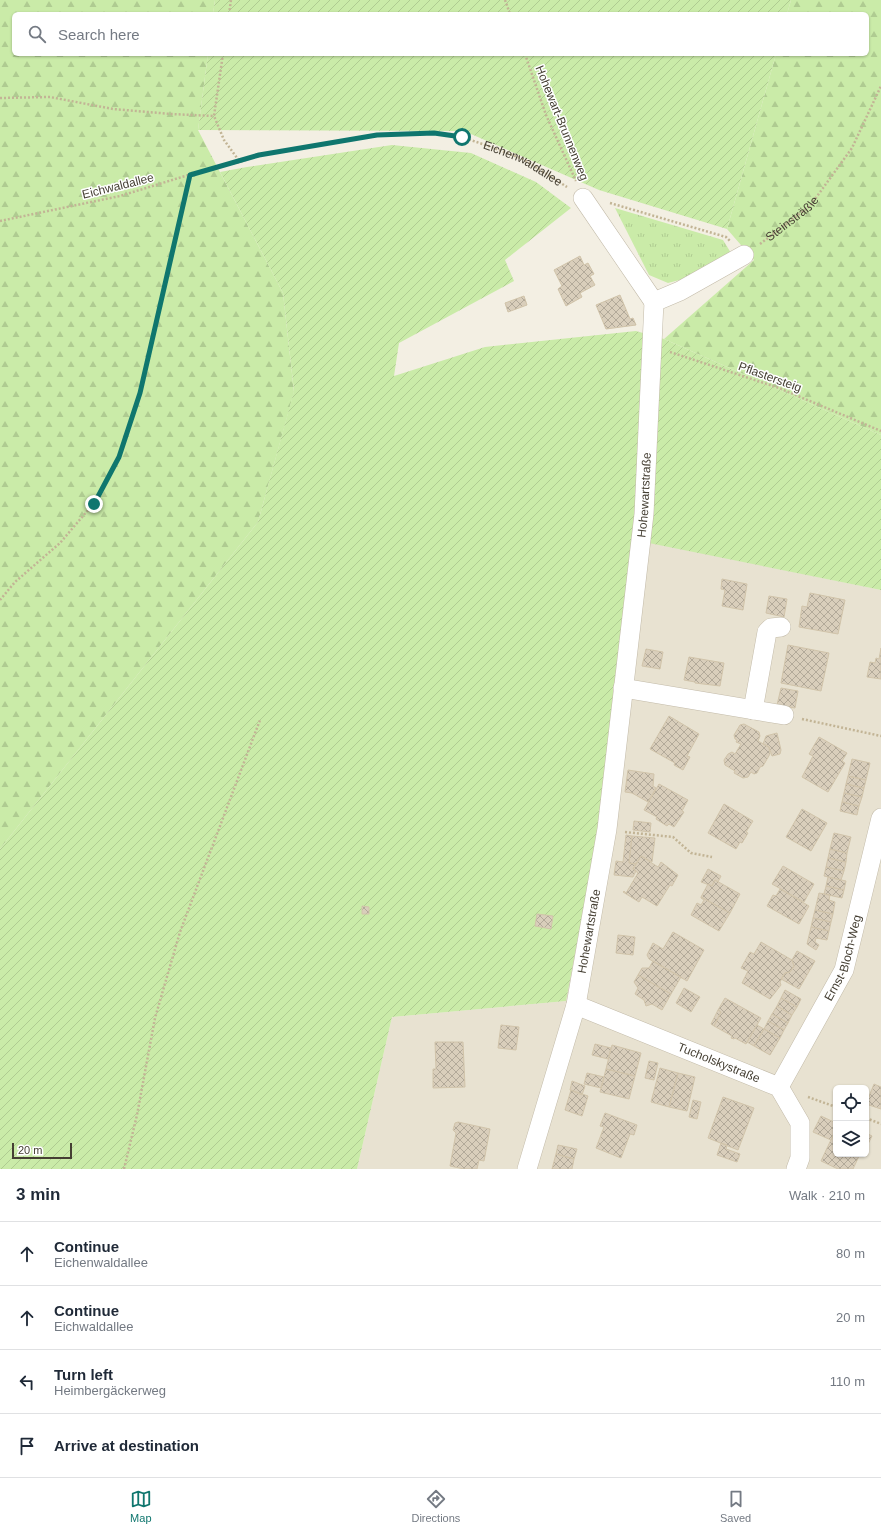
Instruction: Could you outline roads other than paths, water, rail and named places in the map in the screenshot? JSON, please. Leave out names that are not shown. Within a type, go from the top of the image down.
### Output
[{"type":"street","points":[[583,198],[654,302],[680,291],[744,255]]},
{"type":"street","name":"Hohewartstraße","points":[[527,1169],[576,1005],[607,829],[644,514],[654,302]]},
{"type":"street","points":[[753,710],[767,632],[771,628],[781,627]]},
{"type":"street","points":[[623,688],[784,715]]},
{"type":"street","name":"Ernst-Bloch-Weg","points":[[779,1086],[844,970],[881,818]]},
{"type":"street","name":"Tucholskystraße","points":[[576,1005],[779,1086]]},
{"type":"street","points":[[779,1086],[800,1123],[800,1158],[796,1169]]}]
